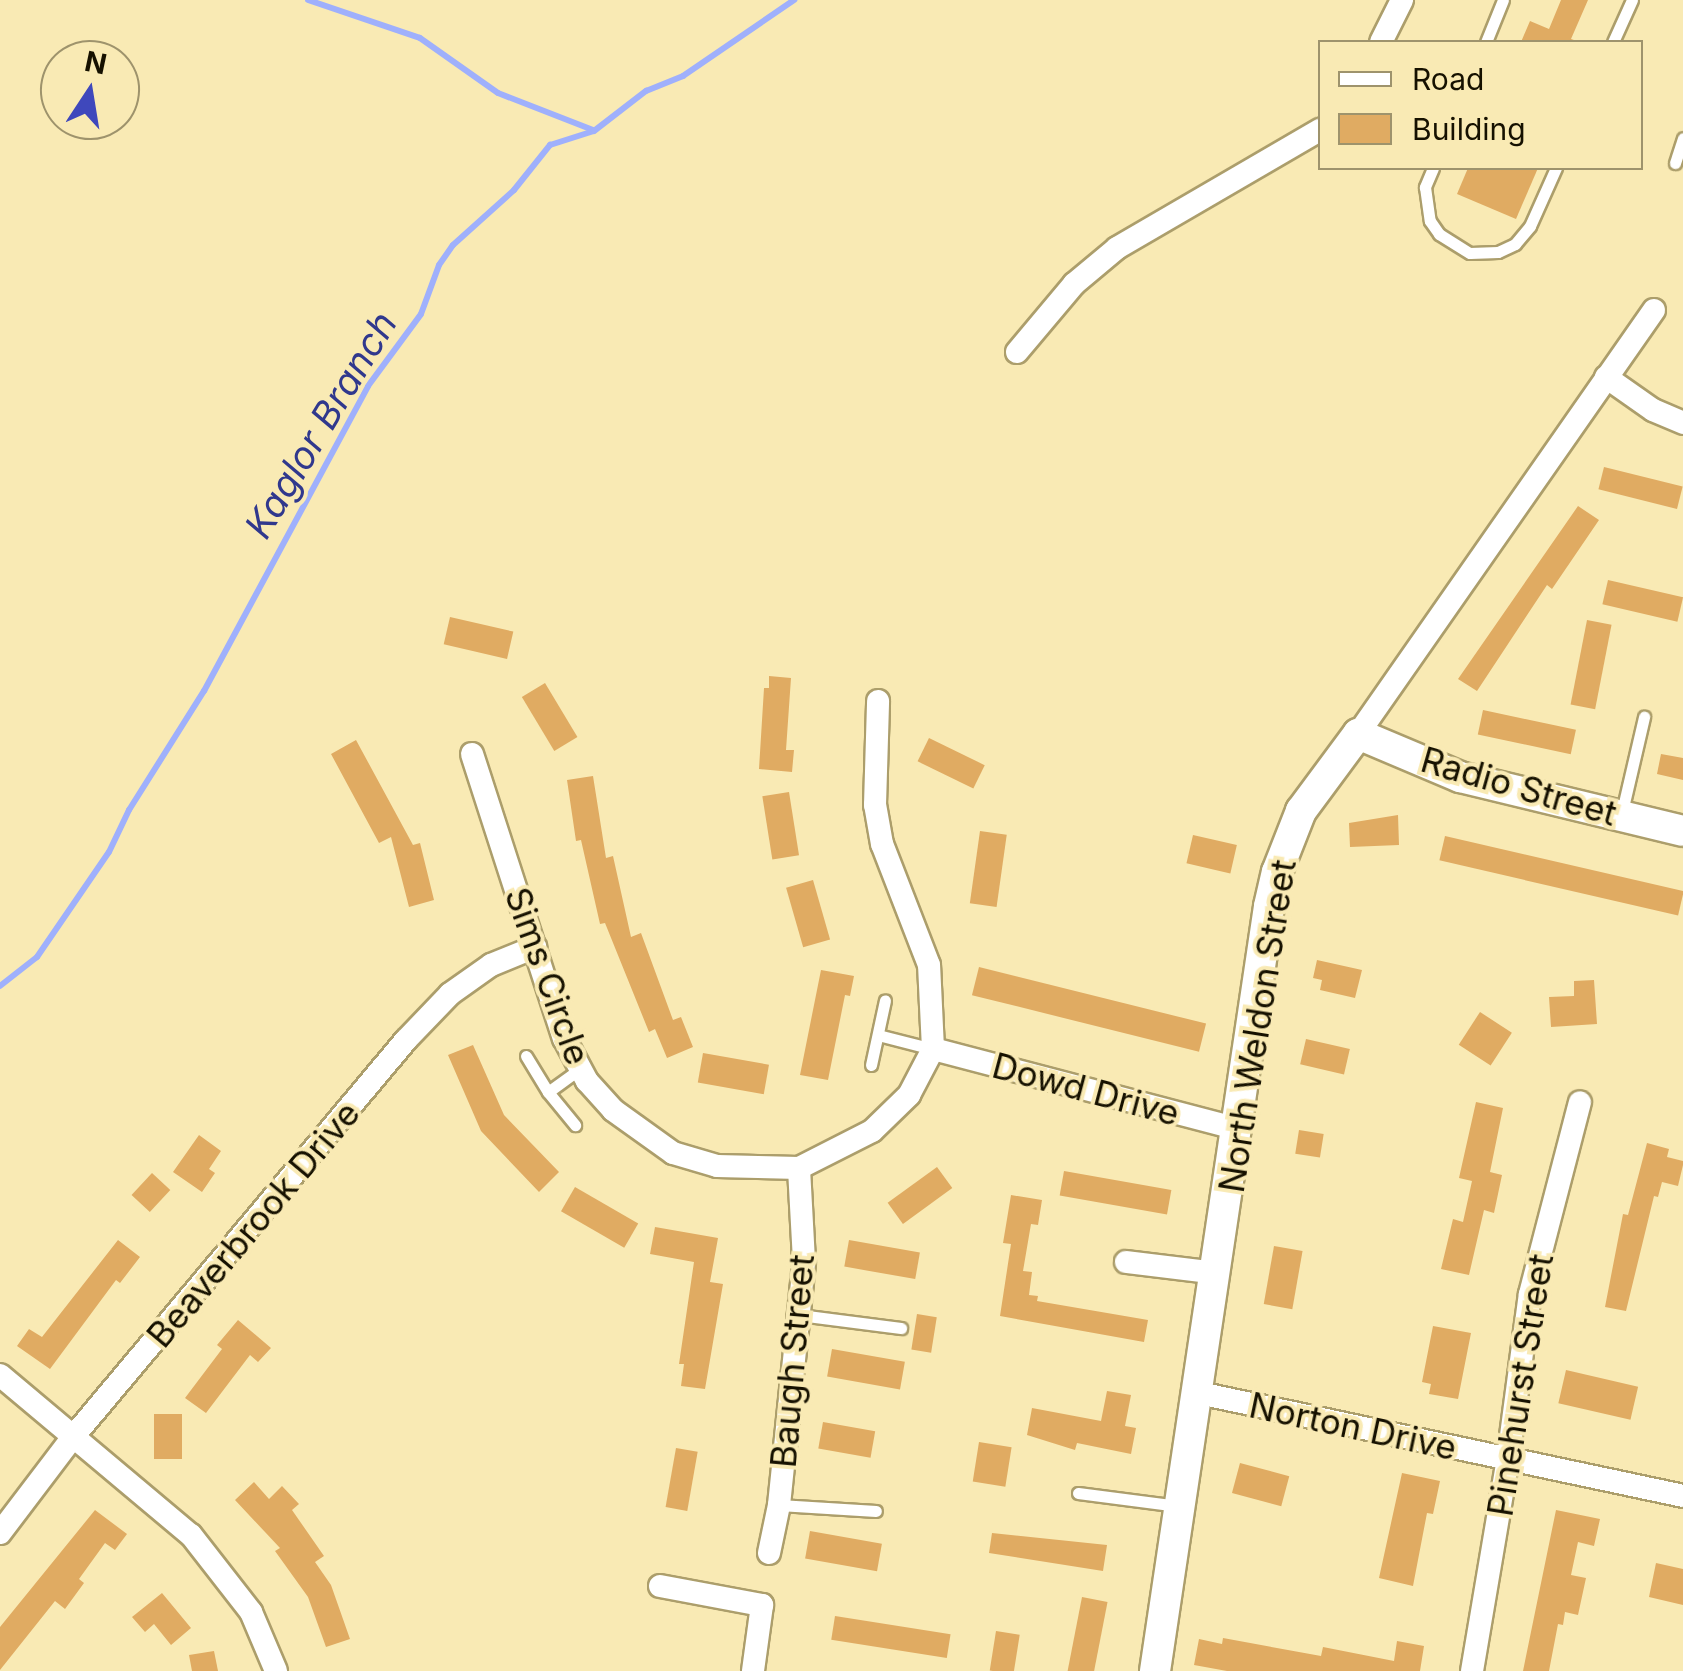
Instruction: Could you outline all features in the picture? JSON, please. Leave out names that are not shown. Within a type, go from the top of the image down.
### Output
[{"type":"street","points":[[1382,40],[1402,0]]},
{"type":"street","points":[[1016,352],[1074,284],[1117,248],[1318,131]]},
{"type":"street","name":"North Weldon Street","points":[[1155,1671],[1277,872],[1301,811],[1654,310]]},
{"type":"street","points":[[1606,377],[1653,410],[1683,423]]},
{"type":"street","points":[[878,702],[875,805],[882,844],[929,965],[933,1049]]},
{"type":"street","name":"Radio Street","points":[[1358,734],[1460,777],[1683,830]]},
{"type":"street","name":"Sims Circle","points":[[472,754],[564,1038],[580,1069],[614,1110],[673,1153],[718,1166],[800,1168],[872,1131],[909,1094],[933,1049]]},
{"type":"street","name":"Beaverbrook Drive","points":[[0,1533],[73,1437],[450,994],[491,966],[534,947]]},
{"type":"street","name":"Dowd Drive","points":[[933,1049],[1238,1130]]},
{"type":"street","name":"Pinehurst Street","points":[[1472,1671],[1508,1458],[1530,1294],[1580,1102]]},
{"type":"street","name":"Baugh Street","points":[[769,1553],[800,1315],[804,1261],[800,1168]]},
{"type":"street","points":[[1126,1262],[1217,1274]]},
{"type":"street","points":[[0,1375],[168,1512],[213,1558],[251,1612],[276,1671]]},
{"type":"street","name":"Norton Drive","points":[[1200,1394],[1683,1496]]},
{"type":"street","points":[[660,1586],[762,1605],[753,1671]]},
{"type":"lane","points":[[1487,40],[1504,0]]},
{"type":"lane","points":[[1614,40],[1632,0]]},
{"type":"lane","points":[[1675,163],[1683,138]]},
{"type":"lane","points":[[1432,170],[1425,186],[1430,221],[1439,234],[1470,252],[1498,252],[1515,244],[1530,226],[1555,170]]},
{"type":"lane","points":[[1621,816],[1644,718]]},
{"type":"lane","points":[[872,1065],[885,1000]]},
{"type":"lane","points":[[878,1034],[933,1049]]},
{"type":"lane","points":[[526,1056],[575,1125]]},
{"type":"lane","points":[[548,1092],[580,1069]]},
{"type":"lane","points":[[800,1315],[900,1328]]},
{"type":"lane","points":[[1078,1493],[1182,1506]]},
{"type":"lane","points":[[778,1505],[876,1511]]},
{"type":"building","points":[[1561,0],[1588,0],[1571,39],[1574,40],[1522,40],[1530,21],[1549,29]]},
{"type":"building","points":[[1467,170],[1537,170],[1516,219],[1457,194]]},
{"type":"building","points":[[1604,467],[1683,487],[1677,509],[1598,489]]},
{"type":"building","points":[[1578,506],[1599,520],[1552,589],[1547,585],[1477,691],[1458,679]]},
{"type":"building","points":[[1608,580],[1683,597],[1677,622],[1602,604]]},
{"type":"building","points":[[450,617],[513,632],[507,659],[444,644]]},
{"type":"building","points":[[1587,620],[1612,625],[1595,709],[1571,704]]},
{"type":"building","points":[[769,676],[791,678],[786,750],[794,750],[792,772],[759,769],[764,688],[769,688]]},
{"type":"building","points":[[545,683],[577,737],[554,751],[522,697]]},
{"type":"building","points":[[1483,710],[1576,730],[1571,754],[1478,734]]},
{"type":"building","points":[[929,738],[985,765],[973,789],[918,761]]},
{"type":"building","points":[[356,740],[413,845],[420,843],[434,900],[409,907],[391,837],[379,843],[331,754]]},
{"type":"building","points":[[1661,754],[1683,758],[1683,780],[1657,774]]},
{"type":"building","points":[[593,776],[606,858],[613,856],[631,937],[641,933],[673,1020],[681,1017],[693,1047],[667,1058],[655,1029],[649,1032],[605,923],[600,924],[581,840],[576,841],[567,780]]},
{"type":"building","points":[[789,792],[799,855],[772,859],[762,796]]},
{"type":"building","points":[[1398,815],[1399,845],[1350,847],[1349,823]]},
{"type":"building","points":[[980,831],[1007,835],[997,907],[970,903]]},
{"type":"building","points":[[1193,835],[1237,845],[1230,873],[1186,863]]},
{"type":"building","points":[[1445,836],[1683,891],[1678,915],[1439,860]]},
{"type":"building","points":[[813,880],[830,940],[803,947],[786,888]]},
{"type":"building","points":[[1317,960],[1362,970],[1355,998],[1320,990],[1322,980],[1313,978]]},
{"type":"building","points":[[979,967],[1206,1024],[1199,1052],[972,995]]},
{"type":"building","points":[[821,970],[854,976],[850,996],[845,995],[828,1080],[800,1075]]},
{"type":"building","points":[[1594,980],[1597,1024],[1551,1027],[1549,997],[1574,996],[1574,981]]},
{"type":"building","points":[[1480,1012],[1512,1033],[1491,1065],[1459,1045]]},
{"type":"building","points":[[1306,1039],[1350,1049],[1344,1074],[1300,1064]]},
{"type":"building","points":[[473,1045],[504,1115],[559,1172],[539,1192],[481,1131],[448,1055]]},
{"type":"building","points":[[703,1053],[769,1065],[764,1094],[698,1083]]},
{"type":"building","points":[[1476,1102],[1503,1108],[1490,1172],[1502,1175],[1494,1213],[1484,1210],[1469,1275],[1441,1269],[1453,1219],[1463,1222],[1472,1181],[1459,1178]]},
{"type":"building","points":[[1299,1130],[1324,1134],[1320,1158],[1295,1154]]},
{"type":"building","points":[[199,1135],[221,1151],[209,1169],[215,1173],[202,1192],[173,1172]]},
{"type":"building","points":[[1647,1143],[1669,1149],[1667,1157],[1683,1161],[1683,1165],[1678,1186],[1662,1182],[1658,1197],[1654,1196],[1626,1311],[1605,1307],[1623,1214],[1628,1215]]},
{"type":"building","points":[[937,1167],[952,1188],[903,1224],[888,1203]]},
{"type":"building","points":[[1064,1171],[1171,1190],[1167,1215],[1060,1196]]},
{"type":"building","points":[[152,1173],[170,1190],[150,1212],[132,1195]]},
{"type":"building","points":[[575,1187],[638,1224],[624,1248],[561,1211]]},
{"type":"building","points":[[1011,1195],[1042,1200],[1038,1225],[1031,1224],[1023,1271],[1032,1272],[1029,1295],[1038,1296],[1037,1301],[1148,1320],[1144,1342],[1000,1316],[1011,1244],[1003,1243]]},
{"type":"building","points":[[655,1227],[718,1238],[710,1282],[723,1284],[705,1389],[681,1386],[684,1364],[679,1364],[694,1262],[650,1254]]},
{"type":"building","points":[[118,1240],[140,1257],[120,1283],[116,1280],[50,1369],[17,1346],[29,1329],[42,1337]]},
{"type":"building","points":[[849,1240],[920,1253],[915,1279],[844,1267]]},
{"type":"building","points":[[1274,1246],[1303,1251],[1292,1309],[1264,1304]]},
{"type":"building","points":[[917,1314],[937,1317],[931,1353],[911,1350]]},
{"type":"building","points":[[238,1320],[271,1348],[258,1362],[250,1355],[206,1413],[185,1398],[222,1349],[217,1345]]},
{"type":"building","points":[[1433,1326],[1471,1333],[1458,1399],[1429,1394],[1431,1384],[1422,1382]]},
{"type":"building","points":[[832,1349],[905,1362],[900,1389],[827,1377]]},
{"type":"building","points":[[1566,1370],[1638,1387],[1630,1420],[1558,1403]]},
{"type":"building","points":[[1107,1391],[1131,1395],[1125,1426],[1136,1428],[1131,1454],[1077,1443],[1075,1450],[1027,1435],[1032,1408],[1101,1421]]},
{"type":"building","points":[[154,1414],[182,1414],[182,1459],[154,1459]]},
{"type":"building","points":[[823,1422],[875,1431],[871,1458],[818,1449]]},
{"type":"building","points":[[979,1442],[1012,1447],[1005,1487],[973,1482]]},
{"type":"building","points":[[676,1448],[698,1452],[687,1511],[666,1507]]},
{"type":"building","points":[[1240,1463],[1289,1476],[1281,1506],[1232,1493]]},
{"type":"building","points":[[1402,1473],[1440,1481],[1433,1514],[1427,1513],[1413,1586],[1379,1578]]},
{"type":"building","points":[[254,1482],[269,1499],[282,1486],[299,1504],[292,1510],[324,1556],[315,1562],[331,1585],[350,1639],[326,1647],[308,1597],[275,1551],[280,1548],[235,1500]]},
{"type":"building","points":[[95,1510],[127,1534],[115,1550],[105,1543],[79,1579],[84,1583],[65,1609],[55,1601],[0,1670],[0,1627]]},
{"type":"building","points":[[1556,1510],[1600,1519],[1594,1546],[1578,1542],[1571,1575],[1586,1578],[1578,1615],[1565,1612],[1563,1625],[1558,1624],[1549,1671],[1523,1671]]},
{"type":"building","points":[[810,1531],[882,1544],[877,1571],[805,1559]]},
{"type":"building","points":[[992,1533],[1107,1545],[1103,1571],[989,1553]]},
{"type":"building","points":[[1656,1563],[1683,1569],[1683,1605],[1649,1597]]},
{"type":"building","points":[[162,1593],[191,1628],[171,1645],[154,1624],[145,1632],[132,1617]]},
{"type":"building","points":[[1082,1597],[1108,1602],[1094,1671],[1068,1671]]},
{"type":"building","points":[[835,1616],[951,1634],[947,1658],[831,1640]]},
{"type":"building","points":[[996,1631],[1020,1635],[1014,1671],[990,1671]]},
{"type":"building","points":[[1223,1638],[1321,1656],[1323,1647],[1394,1661],[1397,1641],[1424,1646],[1420,1671],[1227,1671],[1194,1665],[1199,1639],[1222,1644]]},
{"type":"building","points":[[214,1651],[218,1671],[192,1671],[189,1655]]},
{"type":"waterway","points":[[308,0],[420,38],[498,93],[593,130]]},
{"type":"waterway","name":"Kaglor Branch","points":[[0,986],[37,957],[109,852],[129,810],[204,691],[368,386],[421,314],[439,265],[453,245],[514,190],[550,145],[594,131],[646,91],[683,76],[794,0]]}]
